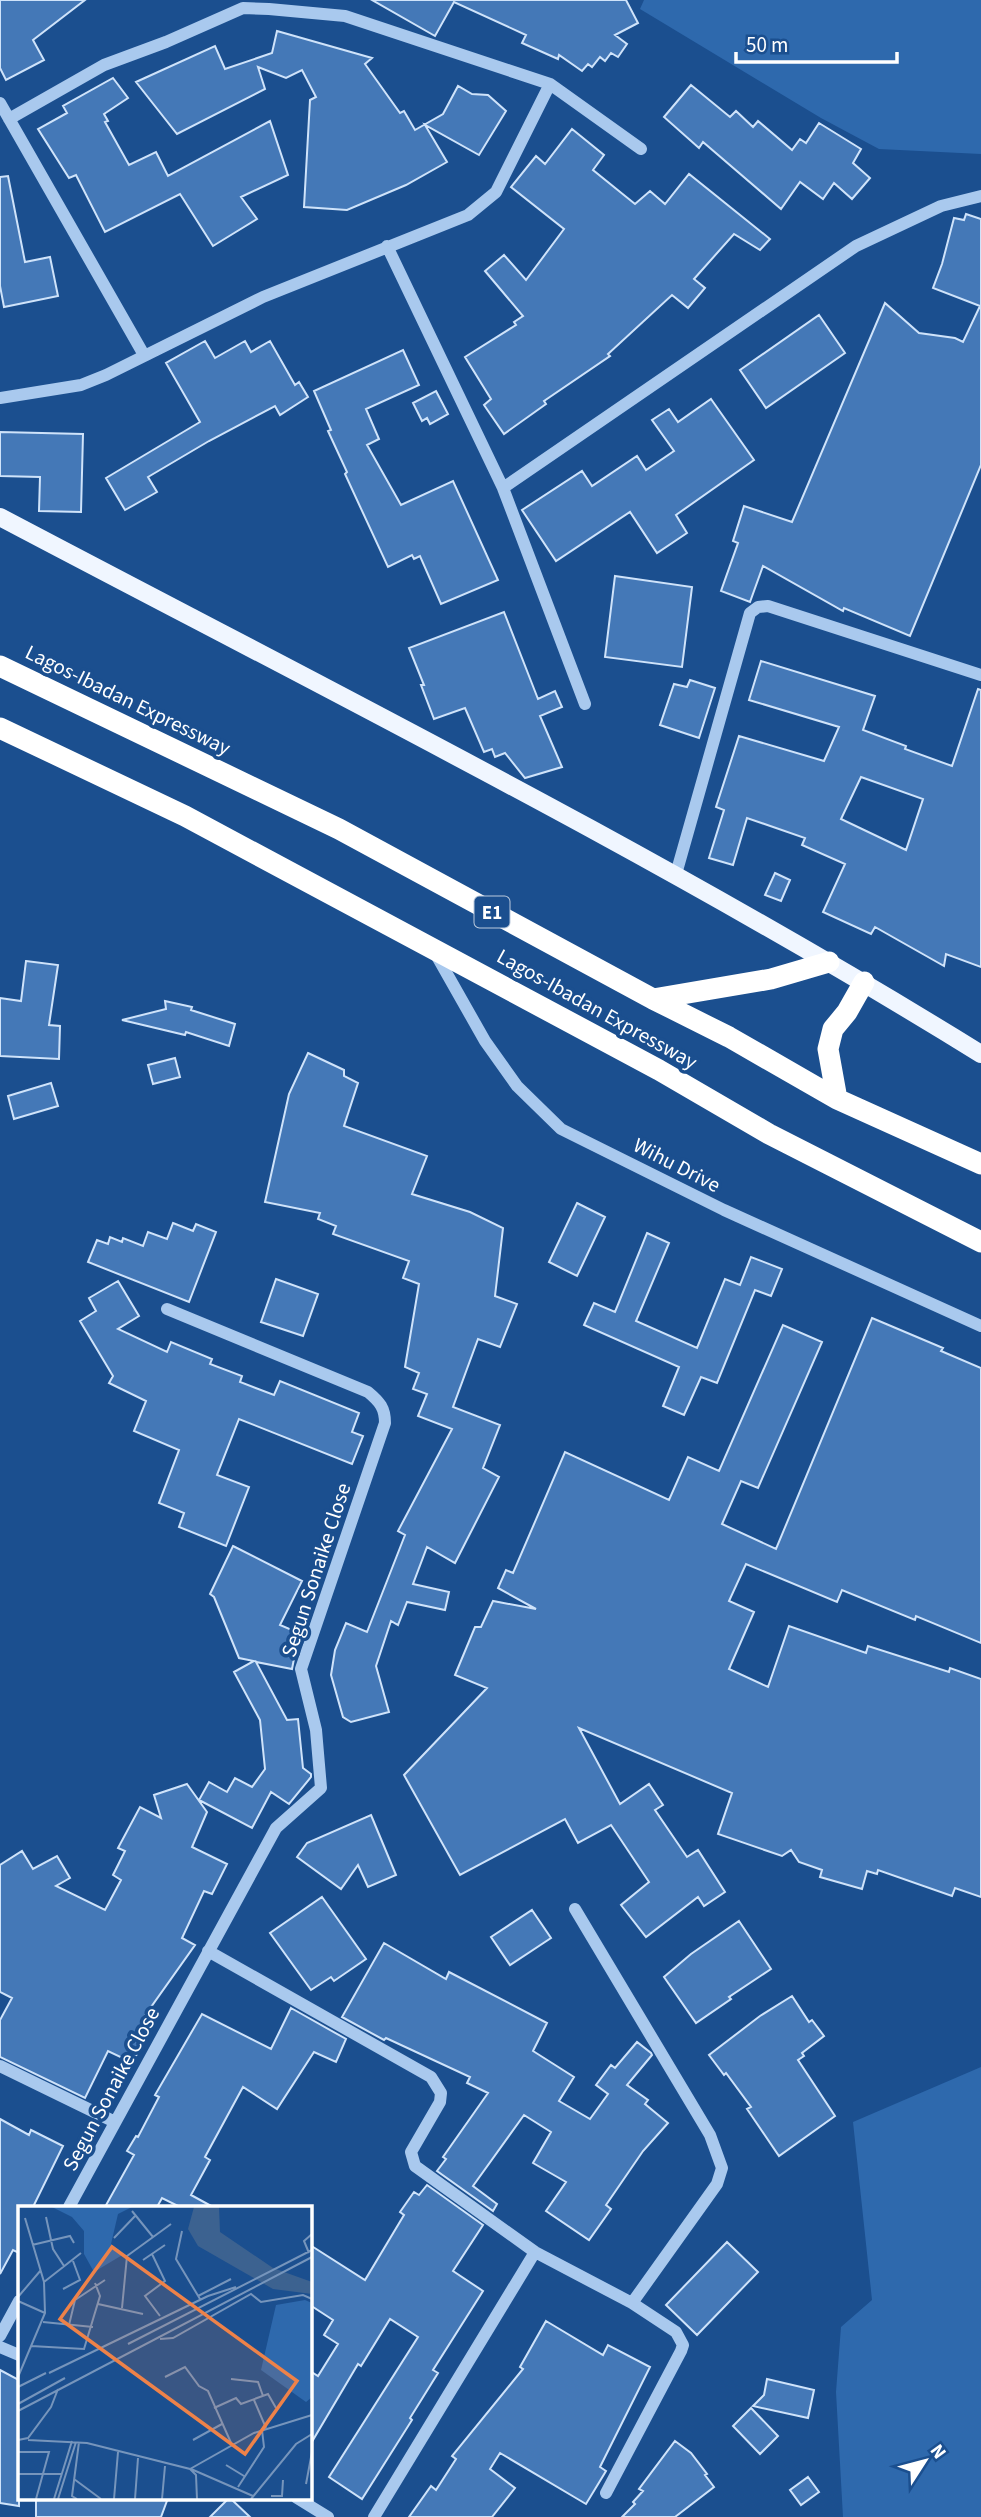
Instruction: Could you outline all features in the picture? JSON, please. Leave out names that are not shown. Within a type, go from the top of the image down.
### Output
[{"type":"highway","name":"Lagos-Ibadan Expressway","points":[[0,666],[339,829],[653,999],[729,1037],[837,1099],[981,1164]]},
{"type":"highway","name":"Lagos-Ibadan Expressway","points":[[0,728],[185,816],[659,1070],[769,1134],[981,1242]]},
{"type":"highway","points":[[653,999],[772,979],[829,962]]},
{"type":"highway","points":[[837,1099],[828,1049],[833,1029],[847,1012],[864,982]]},
{"type":"main road","points":[[0,517],[676,874],[864,982],[981,1054]]},
{"type":"street","points":[[9,119],[104,65],[166,42],[243,8],[345,16],[550,83],[641,149]]},
{"type":"street","points":[[0,398],[81,385],[263,297],[468,215],[496,192],[550,83]]},
{"type":"street","points":[[0,103],[144,355]]},
{"type":"street","points":[[503,488],[856,246],[942,206],[981,195]]},
{"type":"street","points":[[387,246],[503,488],[585,704]]},
{"type":"street","points":[[676,874],[750,613],[758,607],[768,606],[981,675]]},
{"type":"street","name":"Wihu Drive","points":[[432,948],[485,1041],[517,1086],[561,1129],[724,1210],[981,1326]]},
{"type":"street","name":"Segun Sonaike Close","points":[[70,2206],[276,1828],[321,1788],[316,1730],[301,1669],[385,1423],[385,1410],[368,1392],[167,1309]]},
{"type":"street","points":[[575,1909],[710,2135],[722,2168],[717,2183],[632,2303]]},
{"type":"street","points":[[208,1951],[431,2077],[441,2093],[440,2102],[411,2152],[415,2166],[535,2252],[632,2303],[676,2332],[683,2345],[606,2493]]},
{"type":"street","points":[[0,2066],[115,2122]]},
{"type":"street","points":[[374,2517],[535,2252]]},
{"type":"street","points":[[0,2336],[18,2303]]},
{"type":"street","points":[[0,2347],[18,2355]]},
{"type":"street","points":[[300,2500],[320,2515]]},
{"type":"shaded area","points":[[644,0],[981,0],[981,154],[879,149],[821,118],[640,9]]},
{"type":"shaded area","points":[[981,2067],[981,2517],[843,2517],[836,2392],[841,2327],[872,2300],[853,2122]]},
{"type":"building","points":[[0,0],[85,0],[33,40],[44,60],[6,80],[0,68]]},
{"type":"building","points":[[372,0],[626,0],[638,23],[615,35],[627,44],[618,57],[611,53],[605,61],[600,57],[592,67],[588,64],[582,71],[559,55],[558,59],[522,43],[526,35],[454,2],[435,36]]},
{"type":"building","points":[[277,31],[372,58],[365,64],[400,113],[404,111],[415,130],[443,114],[458,86],[472,94],[488,95],[506,111],[479,155],[425,125],[447,162],[406,185],[347,210],[304,207],[310,100],[316,97],[302,70],[286,78],[258,67],[265,89],[177,134],[136,82],[215,46],[225,69],[272,53]]},
{"type":"building","points":[[113,78],[128,98],[104,114],[108,121],[105,122],[129,165],[156,152],[168,176],[270,121],[288,175],[241,197],[257,219],[213,246],[180,194],[105,232],[76,175],[69,178],[38,129],[67,113],[63,106]]},
{"type":"building","points":[[691,85],[730,117],[736,111],[753,127],[758,121],[792,150],[800,139],[806,143],[819,123],[861,149],[853,163],[870,178],[852,199],[834,183],[823,199],[800,182],[781,209],[703,142],[699,148],[664,117]]},
{"type":"building","points":[[572,129],[604,155],[593,170],[635,204],[650,191],[665,204],[689,174],[770,239],[760,250],[734,234],[694,279],[705,288],[688,308],[672,295],[608,354],[610,356],[544,401],[546,404],[504,434],[484,405],[491,399],[465,357],[516,325],[514,322],[523,316],[485,271],[504,255],[526,280],[564,229],[511,187],[536,156],[545,164]]},
{"type":"building","points":[[8,176],[25,262],[50,257],[58,296],[4,307],[0,286],[0,177]]},
{"type":"building","points":[[966,214],[981,219],[981,465],[910,636],[844,608],[843,611],[763,566],[750,602],[721,591],[738,543],[733,541],[744,506],[792,522],[885,303],[919,333],[955,338],[963,342],[980,306],[933,288],[954,218],[964,220]]},
{"type":"building","points":[[819,315],[845,353],[766,408],[740,370]]},
{"type":"building","points":[[205,341],[215,358],[245,341],[251,352],[270,341],[295,385],[299,382],[308,397],[280,415],[275,406],[148,477],[157,492],[125,510],[106,478],[200,422],[166,363]]},
{"type":"building","points":[[403,350],[419,385],[366,409],[379,439],[367,445],[401,505],[453,481],[498,580],[441,604],[420,556],[414,559],[412,555],[388,567],[345,474],[347,472],[328,431],[331,430],[314,391]]},
{"type":"building","points":[[436,391],[448,414],[430,424],[427,418],[422,421],[413,403]]},
{"type":"building","points":[[711,399],[754,460],[676,515],[687,533],[657,553],[630,512],[556,561],[522,510],[582,471],[592,486],[637,456],[646,470],[674,451],[652,420],[669,409],[678,422]]},
{"type":"building","points":[[0,432],[83,434],[81,512],[39,511],[40,477],[0,476]]},
{"type":"building","points":[[615,576],[692,587],[682,667],[605,657]]},
{"type":"building","points":[[504,612],[538,699],[555,691],[562,707],[540,716],[562,767],[525,778],[505,753],[495,757],[492,749],[484,752],[465,708],[434,719],[409,648]]},
{"type":"building","points":[[761,661],[875,696],[863,730],[952,766],[978,689],[981,690],[981,967],[946,954],[944,966],[875,927],[871,934],[823,912],[845,864],[802,845],[805,838],[747,818],[733,865],[709,858],[724,810],[716,807],[739,736],[824,761],[839,727],[749,700]],"holes":[[[861,777],[923,799],[906,850],[841,819]]]},
{"type":"building","points":[[690,680],[715,688],[699,738],[660,725],[674,684],[687,687]]},
{"type":"building","points":[[775,873],[790,880],[781,901],[765,895]]},
{"type":"building","points":[[26,961],[58,965],[49,1025],[60,1026],[59,1059],[0,1056],[0,998],[21,1001]]},
{"type":"building","points":[[165,1001],[192,1007],[191,1010],[235,1024],[229,1046],[186,1032],[185,1035],[122,1020],[166,1009]]},
{"type":"building","points":[[308,1053],[344,1070],[344,1076],[358,1083],[344,1126],[427,1156],[412,1194],[470,1212],[503,1228],[495,1296],[517,1304],[500,1347],[478,1339],[453,1407],[500,1425],[483,1468],[499,1477],[455,1563],[427,1547],[413,1584],[449,1592],[445,1610],[407,1602],[398,1625],[391,1621],[376,1666],[389,1712],[351,1722],[343,1717],[331,1675],[335,1650],[346,1623],[367,1632],[405,1535],[398,1531],[452,1429],[418,1416],[427,1394],[413,1389],[419,1373],[405,1367],[419,1284],[403,1278],[409,1261],[333,1234],[336,1226],[318,1219],[320,1213],[265,1202],[289,1094]]},
{"type":"building","points":[[175,1058],[180,1077],[153,1084],[148,1065]]},
{"type":"building","points":[[51,1083],[58,1106],[14,1119],[8,1096]]},
{"type":"building","points":[[577,1203],[605,1217],[577,1276],[549,1262]]},
{"type":"building","points":[[173,1223],[193,1231],[196,1224],[216,1232],[189,1302],[88,1262],[97,1240],[108,1244],[110,1237],[122,1242],[123,1238],[143,1246],[148,1232],[167,1239]]},
{"type":"building","points":[[647,1233],[669,1243],[636,1321],[697,1348],[725,1279],[740,1285],[751,1257],[782,1269],[771,1296],[755,1290],[717,1383],[701,1377],[684,1415],[663,1406],[679,1367],[584,1325],[594,1303],[615,1312]]},
{"type":"building","points":[[276,1279],[318,1294],[303,1336],[261,1322]]},
{"type":"building","points":[[118,1281],[139,1316],[118,1329],[167,1352],[171,1342],[212,1359],[210,1364],[242,1376],[240,1382],[274,1395],[280,1381],[359,1413],[352,1432],[363,1436],[352,1464],[239,1419],[217,1475],[249,1487],[226,1546],[179,1527],[184,1513],[159,1503],[179,1450],[134,1431],[146,1401],[109,1383],[113,1376],[80,1321],[96,1311],[89,1298]]},
{"type":"building","points":[[872,1318],[943,1348],[941,1351],[981,1368],[981,1643],[842,1590],[837,1602],[746,1564],[729,1601],[754,1612],[729,1669],[768,1687],[789,1626],[866,1653],[868,1646],[949,1672],[950,1668],[981,1679],[981,1897],[955,1888],[952,1896],[878,1870],[877,1874],[867,1871],[862,1889],[820,1877],[822,1870],[799,1862],[791,1850],[782,1856],[718,1834],[732,1793],[579,1728],[620,1804],[649,1784],[663,1805],[655,1810],[687,1857],[698,1850],[725,1892],[704,1906],[698,1897],[646,1937],[621,1905],[649,1882],[611,1825],[578,1843],[565,1819],[460,1875],[404,1775],[487,1688],[455,1675],[475,1627],[481,1627],[493,1601],[536,1609],[498,1588],[506,1570],[513,1573],[565,1452],[669,1500],[688,1457],[719,1471],[783,1325],[822,1342],[758,1488],[741,1481],[722,1524],[776,1549]]},
{"type":"building","points":[[233,1546],[302,1581],[280,1625],[299,1633],[292,1669],[256,1662],[287,1720],[298,1719],[303,1768],[311,1777],[289,1804],[271,1792],[252,1828],[199,1800],[209,1782],[227,1792],[235,1778],[252,1787],[265,1769],[260,1720],[234,1672],[254,1661],[239,1658],[214,1597],[210,1594]]},
{"type":"building","points":[[187,1784],[207,1812],[192,1847],[227,1864],[212,1894],[204,1891],[182,1938],[195,1945],[144,2017],[151,2021],[133,2063],[108,2051],[85,2098],[0,2057],[0,2020],[12,1998],[0,1992],[0,1865],[22,1851],[33,1869],[57,1856],[70,1878],[56,1886],[105,1910],[121,1880],[113,1875],[125,1851],[118,1848],[140,1807],[161,1818],[154,1795]]},
{"type":"building","points":[[371,1815],[396,1875],[368,1887],[358,1865],[341,1889],[297,1857],[307,1843]]},
{"type":"building","points":[[322,1897],[366,1959],[334,1981],[331,1977],[311,1990],[270,1933]]},
{"type":"building","points":[[532,1910],[551,1938],[510,1965],[491,1937]]},
{"type":"building","points":[[739,1921],[771,1969],[696,2023],[664,1977],[691,1954]]},
{"type":"building","points":[[384,1943],[446,1979],[449,1972],[547,2023],[533,2051],[574,2077],[559,2101],[590,2119],[608,2094],[596,2085],[611,2065],[615,2068],[637,2042],[651,2053],[627,2085],[648,2100],[645,2104],[668,2123],[643,2151],[606,2205],[611,2209],[589,2240],[546,2211],[566,2182],[533,2163],[551,2132],[524,2115],[473,2186],[497,2204],[493,2211],[437,2171],[446,2159],[443,2157],[488,2093],[467,2083],[470,2077],[386,2038],[384,2040],[342,2017]]},
{"type":"building","points":[[792,1996],[809,2022],[812,2020],[824,2036],[802,2053],[804,2056],[798,2060],[835,2116],[779,2156],[747,2109],[751,2107],[709,2055],[760,2016]]},
{"type":"building","points":[[291,2008],[346,2039],[336,2062],[314,2052],[277,2109],[243,2087],[205,2157],[210,2160],[191,2195],[211,2206],[178,2206],[162,2198],[158,2206],[106,2206],[134,2155],[127,2151],[136,2136],[138,2137],[159,2097],[155,2095],[202,2014],[271,2049]]},
{"type":"building","points":[[0,2119],[29,2135],[31,2130],[63,2146],[33,2206],[18,2206],[18,2252],[13,2250],[0,2274]]},
{"type":"building","points":[[427,2185],[483,2225],[453,2271],[483,2291],[433,2370],[438,2373],[410,2418],[412,2420],[362,2499],[329,2477],[418,2337],[390,2319],[361,2366],[358,2364],[312,2442],[312,2372],[318,2376],[338,2344],[324,2335],[333,2320],[312,2306],[312,2246],[365,2280],[404,2215],[400,2212],[414,2192],[419,2195]]},
{"type":"building","points":[[727,2242],[758,2272],[697,2335],[666,2305]]},
{"type":"building","points":[[546,2321],[603,2355],[608,2345],[650,2367],[600,2467],[606,2471],[586,2504],[500,2453],[490,2469],[515,2488],[492,2517],[409,2517],[431,2486],[436,2490],[456,2459],[452,2456],[523,2369],[520,2367]]},
{"type":"building","points":[[0,2370],[18,2379],[19,2506],[0,2503]]},
{"type":"building","points":[[767,2379],[814,2390],[808,2418],[753,2406],[764,2395]]},
{"type":"building","points":[[751,2408],[778,2436],[760,2454],[733,2426]]},
{"type":"building","points":[[675,2441],[691,2453],[714,2487],[675,2517],[622,2517],[635,2504],[633,2502],[643,2491],[639,2489]]},
{"type":"building","points":[[808,2477],[819,2492],[801,2505],[790,2490]]},
{"type":"building","points":[[36,2500],[167,2500],[161,2517],[36,2517]]},
{"type":"building","points":[[227,2500],[232,2500],[250,2517],[210,2517]]}]
